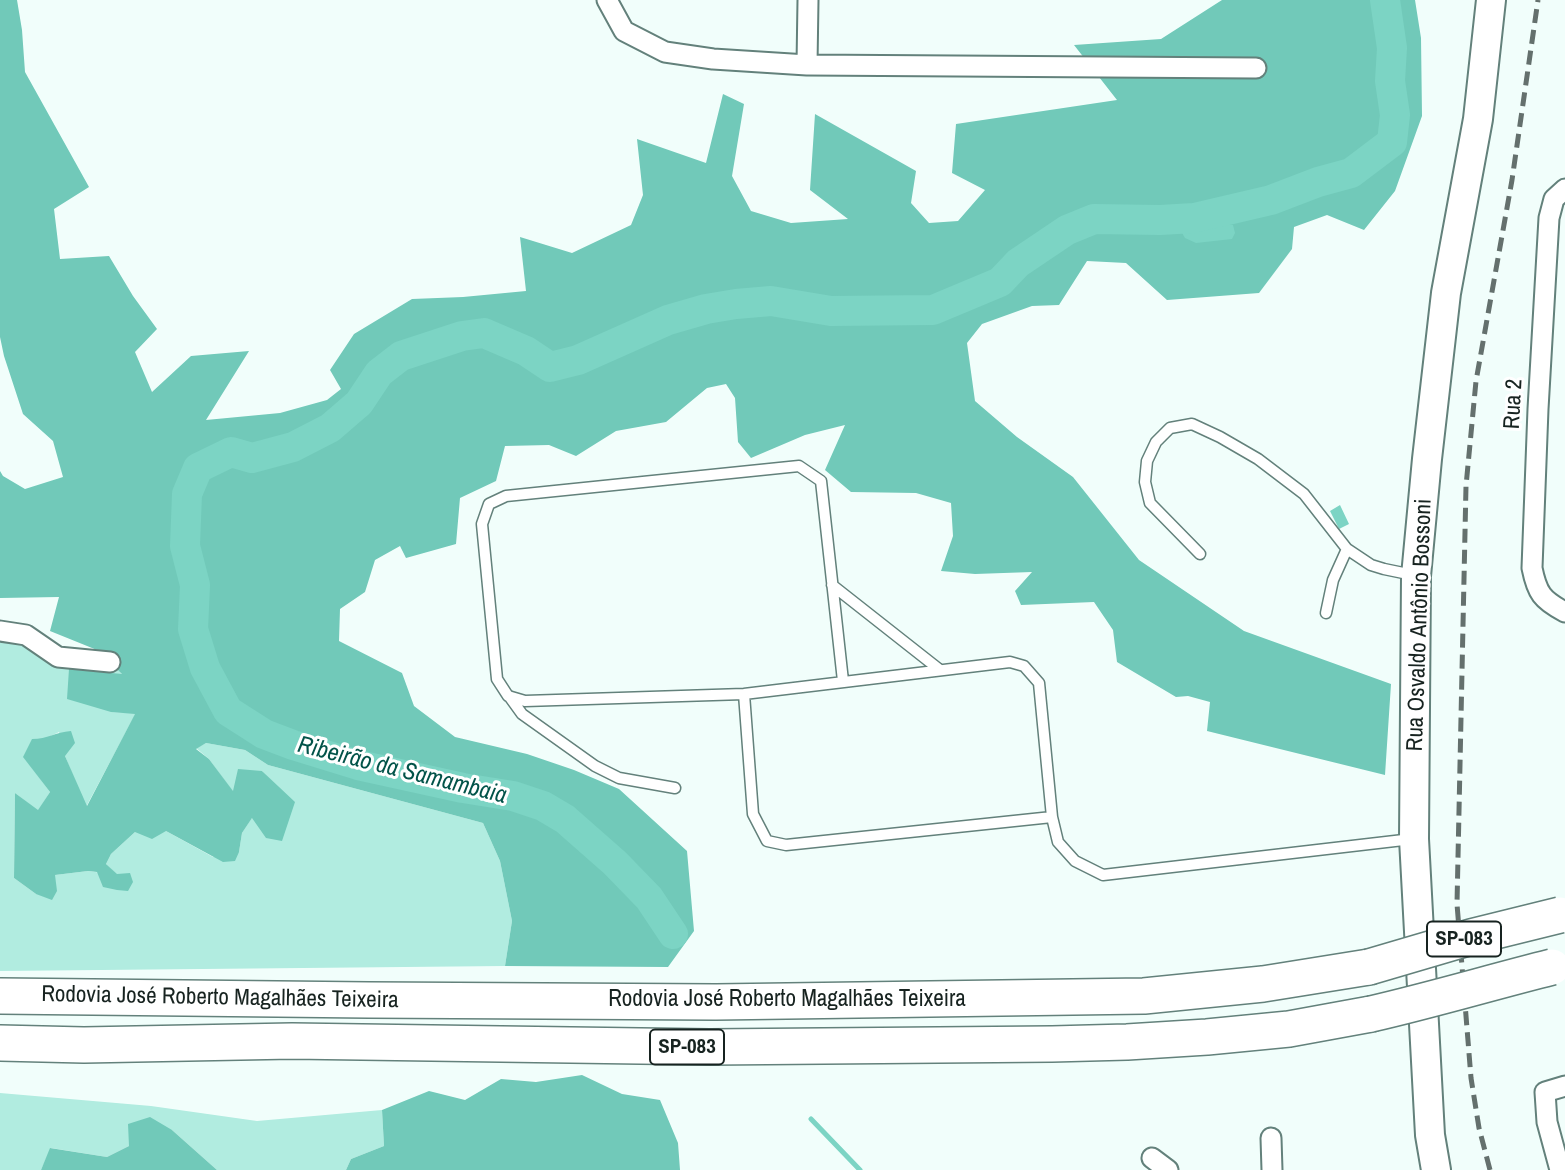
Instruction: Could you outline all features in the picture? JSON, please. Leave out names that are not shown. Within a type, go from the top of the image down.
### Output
[{"type":"highway","name":"Rodovia José Roberto Magalhães Teixeira","points":[[0,996],[702,1002],[1144,996],[1263,984],[1369,967],[1562,914]]},
{"type":"highway","name":"Rodovia José Roberto Magalhães Teixeira","points":[[0,1043],[84,1045],[292,1041],[710,1047],[1127,1042],[1289,1029],[1416,1004],[1559,965]]},
{"type":"street","points":[[607,0],[624,31],[665,52],[713,60],[807,65],[1256,68]]},
{"type":"street","points":[[807,65],[808,0]]},
{"type":"street","name":"Rua Osvaldo Antônio Bossoni","points":[[1436,1170],[1430,1135],[1414,839],[1416,576],[1446,293],[1478,119],[1491,0]]},
{"type":"street","name":"Rua 2","points":[[1565,189],[1554,199],[1549,218],[1532,568],[1536,587],[1542,597],[1565,612]]},
{"type":"street","points":[[0,631],[26,635],[58,657],[110,662]]},
{"type":"street","points":[[1560,1170],[1547,1122],[1545,1093],[1565,1086]]},
{"type":"street","points":[[1271,1138],[1272,1170]]},
{"type":"lane","points":[[1200,554],[1150,503],[1145,482],[1147,461],[1156,442],[1170,428],[1192,424],[1258,459],[1304,494],[1347,549],[1371,565],[1416,576]]},
{"type":"lane","points":[[675,788],[619,778],[595,766],[522,714],[508,696],[497,679],[482,524],[489,504],[506,496],[799,466],[821,481],[843,681]]},
{"type":"lane","points":[[1326,613],[1333,580],[1347,549]]},
{"type":"lane","points":[[832,585],[940,670]]},
{"type":"lane","points":[[508,696],[525,701],[744,694],[1010,662],[1024,666],[1039,683],[1052,817],[1058,842],[1075,861],[1103,875],[1414,839]]},
{"type":"lane","points":[[744,694],[753,814],[767,841],[786,845],[1052,817]]},
{"type":"shaded area","points":[[0,0],[17,0],[25,72],[89,187],[54,209],[60,259],[109,256],[157,329],[135,352],[152,392],[191,356],[249,351],[206,420],[280,413],[327,400],[341,389],[330,370],[354,334],[412,299],[526,291],[520,237],[572,253],[631,225],[643,195],[637,139],[706,163],[723,94],[744,104],[732,176],[751,211],[791,223],[848,219],[810,190],[815,114],[916,171],[911,203],[929,223],[958,221],[985,190],[952,173],[956,124],[1117,100],[1074,45],[1161,39],[1222,0],[1415,0],[1421,38],[1422,116],[1395,191],[1364,230],[1327,215],[1294,227],[1292,249],[1259,293],[1167,300],[1126,263],[1087,261],[1059,305],[1032,306],[982,324],[967,343],[975,401],[1017,437],[1073,477],[1139,560],[1244,631],[1391,684],[1385,775],[1207,731],[1210,702],[1188,696],[1176,697],[1117,662],[1113,630],[1094,602],[1021,605],[1015,591],[1032,572],[975,574],[941,571],[953,536],[951,503],[916,493],[851,492],[825,470],[845,425],[805,435],[751,458],[738,442],[735,398],[726,384],[707,388],[666,422],[616,431],[576,456],[549,445],[505,446],[496,481],[460,498],[456,544],[406,558],[400,546],[375,560],[365,592],[340,609],[339,641],[402,673],[414,706],[455,737],[527,754],[619,789],[687,851],[694,931],[668,967],[505,966],[512,921],[500,861],[483,823],[268,765],[245,750],[206,743],[196,749],[209,759],[233,791],[238,769],[262,771],[295,802],[282,841],[266,838],[252,818],[242,833],[235,861],[223,862],[166,831],[152,839],[135,832],[111,854],[106,864],[117,874],[130,873],[133,882],[128,891],[103,887],[97,872],[88,871],[55,875],[57,891],[52,900],[36,894],[14,878],[15,793],[38,810],[50,792],[23,757],[32,739],[71,731],[75,743],[65,756],[87,806],[135,714],[111,712],[67,699],[69,669],[122,674],[97,650],[50,631],[59,597],[0,598],[0,471],[3,476],[25,489],[63,477],[53,441],[23,414],[0,337]]},
{"type":"shaded area","points":[[1206,223],[1233,225],[1235,233],[1232,239],[1196,243],[1185,238],[1178,226]]},
{"type":"shaded area","points":[[1340,505],[1349,524],[1339,529],[1330,511]]},
{"type":"shaded area","points":[[0,631],[58,657],[110,662],[123,675],[111,712],[136,713],[86,807],[65,756],[59,732],[45,739],[24,757],[50,792],[38,811],[15,793],[14,878],[36,894],[55,875],[88,871],[117,875],[106,864],[111,854],[135,832],[166,831],[213,857],[239,852],[242,833],[274,784],[262,771],[233,792],[209,759],[196,748],[206,743],[245,750],[268,765],[483,823],[500,861],[512,921],[505,966],[0,971]]},
{"type":"shaded area","points":[[582,1075],[622,1094],[660,1100],[678,1143],[680,1170],[346,1170],[351,1159],[384,1146],[382,1110],[429,1091],[465,1100],[501,1079],[536,1082]]},
{"type":"shaded area","points":[[0,1093],[151,1106],[257,1121],[382,1110],[384,1146],[351,1159],[346,1170],[217,1170],[172,1130],[107,1157],[51,1148],[41,1170],[0,1170]]},
{"type":"shaded area","points":[[150,1117],[172,1130],[217,1170],[41,1170],[50,1148],[107,1157],[129,1146],[128,1124]]},
{"type":"waterway","name":"Ribeirão da Samambaia","points":[[673,934],[649,898],[615,863],[565,819],[543,806],[513,796],[358,765],[264,734],[228,711],[205,668],[193,629],[195,585],[185,546],[187,494],[198,468],[231,452],[252,458],[293,447],[330,428],[359,403],[379,373],[401,356],[462,336],[484,333],[526,351],[550,367],[578,360],[668,320],[736,304],[771,301],[831,311],[933,310],[1000,282],[1018,263],[1067,230],[1094,219],[1194,218],[1271,200],[1351,173],[1392,142],[1395,115],[1390,81],[1392,48],[1385,0]]},
{"type":"waterway","points":[[811,1119],[860,1170]]},
{"type":"railway","points":[[1490,1170],[1479,1128],[1471,1078],[1457,904],[1466,486],[1476,381],[1512,180],[1538,0]]}]
